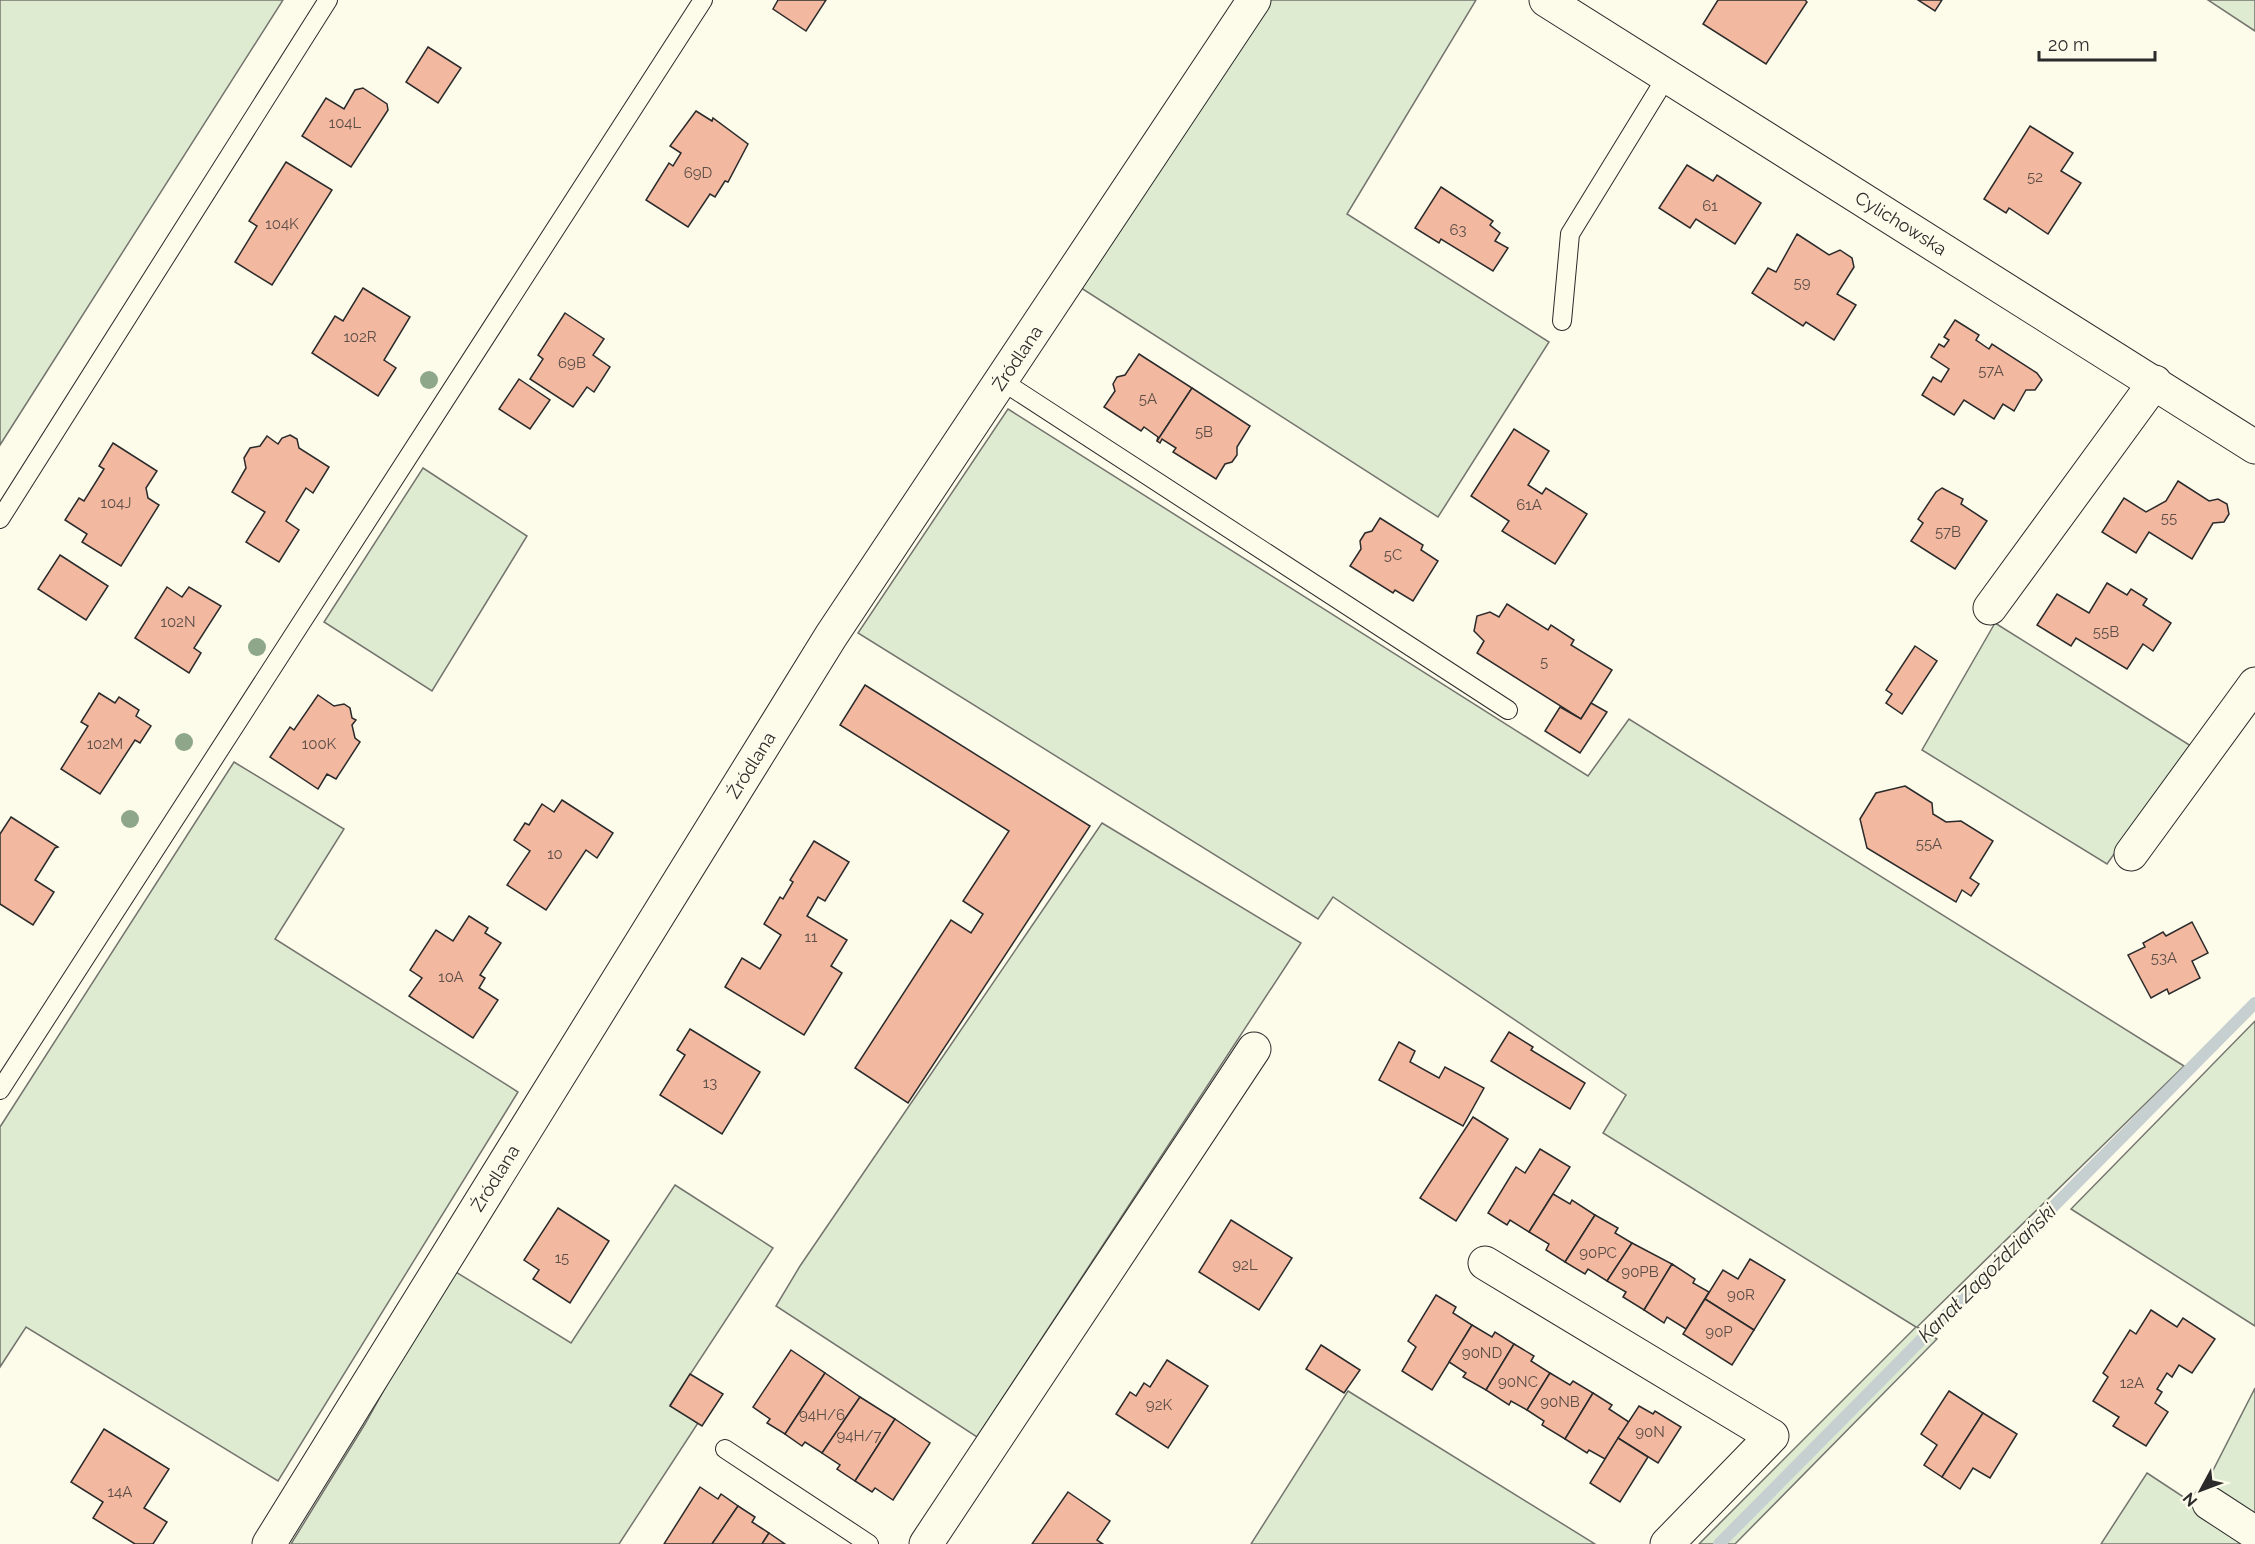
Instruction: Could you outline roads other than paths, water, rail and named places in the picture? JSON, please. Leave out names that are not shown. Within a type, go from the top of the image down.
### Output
[{"type":"street","name":"Źródlana","points":[[269,1544],[831,636],[1254,0]]},
{"type":"street","name":"Cylichowska","points":[[1545,0],[2255,447]]},
{"type":"street","points":[[1990,608],[2155,382]]},
{"type":"street","points":[[2131,854],[2255,684]]},
{"type":"street","points":[[926,1544],[1254,1049]]},
{"type":"street","points":[[1485,1263],[1772,1436],[1667,1544]]},
{"type":"street","points":[[2209,1503],[2255,1533]]},
{"type":"lane","points":[[0,519],[328,0]]},
{"type":"lane","points":[[0,1090],[703,0]]},
{"type":"lane","points":[[1562,321],[1570,234],[1667,76]]},
{"type":"lane","points":[[1002,381],[1508,710]]},
{"type":"lane","points":[[725,1449],[868,1544]]},
{"type":"waterway","name":"Kanał Zagoździański","points":[[1719,1544],[2255,1003]]}]
